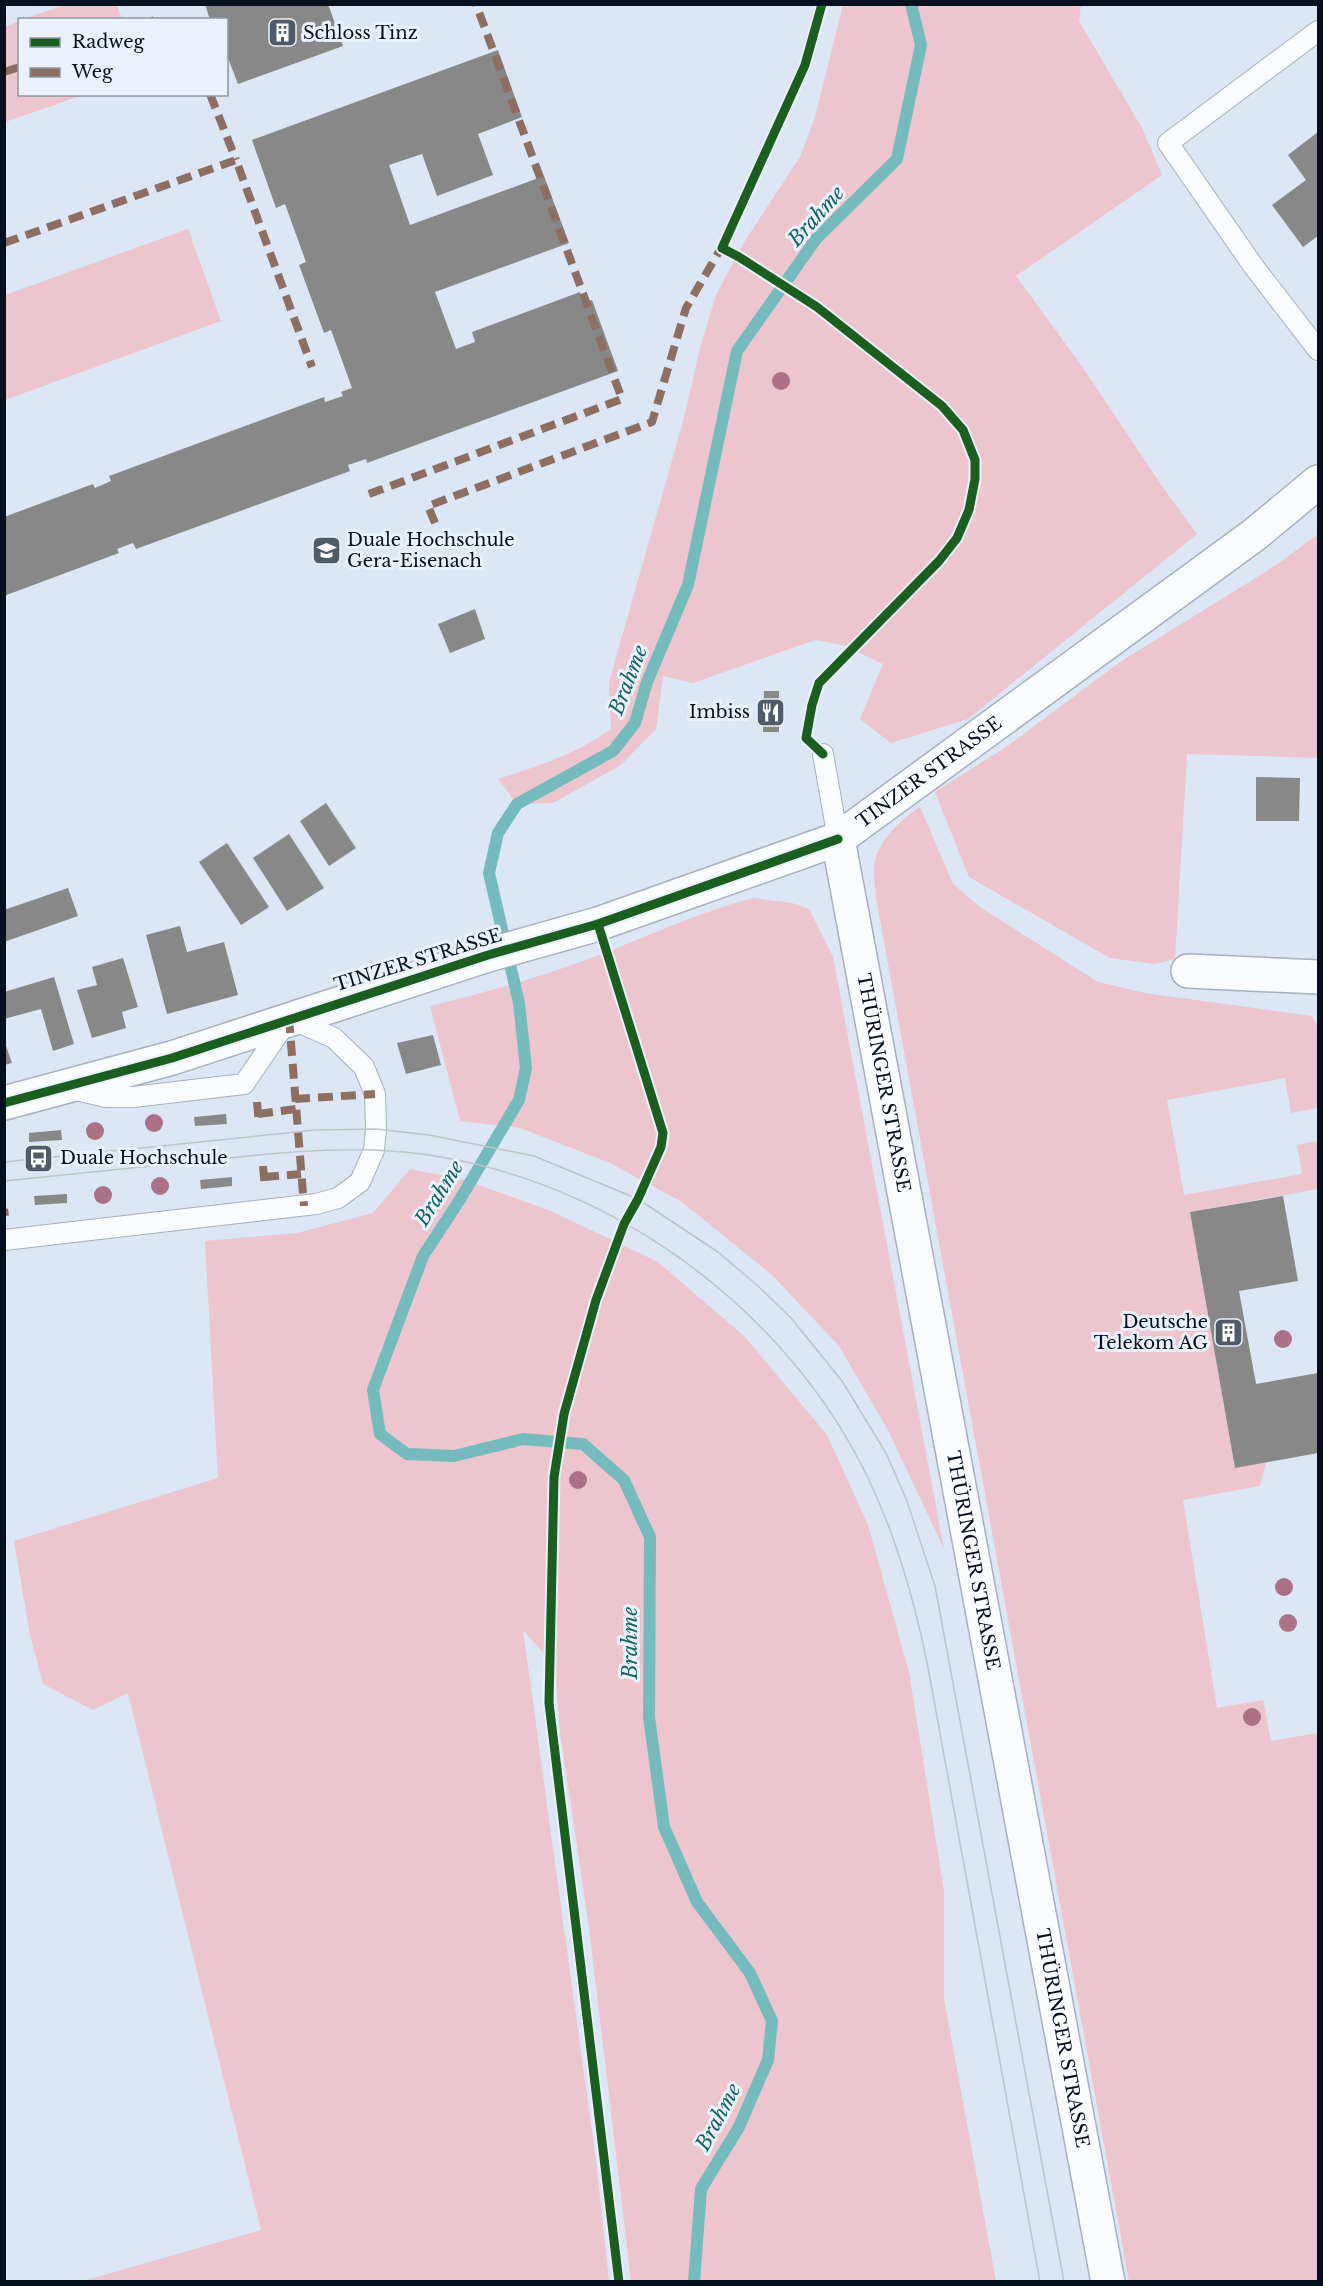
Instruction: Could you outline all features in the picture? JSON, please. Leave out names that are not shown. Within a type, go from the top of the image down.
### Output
[{"type":"main road","name":"TINZER STRASSE","points":[[4,1103],[172,1058],[488,955],[598,924],[838,839],[1245,542],[1318,482]]},
{"type":"main road","name":"THÜRINGER STRASSE","points":[[838,839],[1108,2282]]},
{"type":"main road","points":[[1188,971],[1318,977]]},
{"type":"lane","points":[[1318,31],[1168,143],[1254,267],[1318,350]]},
{"type":"lane","points":[[823,754],[838,839]]},
{"type":"lane","points":[[4,1240],[315,1204],[338,1198],[360,1182],[374,1150],[375,1094],[364,1067],[334,1038],[289,1018],[244,1084],[133,1097],[106,1097],[63,1087]]},
{"type":"shaded area","points":[[67,4],[117,5],[122,18],[27,18]]},
{"type":"shaded area","points":[[842,5],[1081,5],[1079,21],[1142,128],[1162,175],[1016,276],[1081,365],[1197,534],[968,719],[891,743],[860,719],[883,664],[843,645],[815,640],[693,683],[663,676],[656,729],[621,765],[553,803],[517,804],[498,779],[570,753],[611,729],[609,682],[684,418],[700,348],[716,295],[746,239],[800,157],[815,117]]},
{"type":"shaded area","points":[[18,21],[18,96],[80,96],[5,122],[5,27]]},
{"type":"shaded area","points":[[188,229],[221,321],[5,400],[5,295]]},
{"type":"shaded area","points":[[1318,534],[1318,758],[1187,754],[1175,959],[1155,964],[1110,958],[969,877],[935,792],[1009,745],[1120,662],[1275,566]]},
{"type":"shaded area","points":[[920,807],[953,884],[980,907],[1098,982],[1145,993],[1312,1016],[1317,1025],[1317,1108],[1291,1113],[1285,1078],[1167,1100],[1184,1195],[1302,1174],[1297,1145],[1318,1141],[1318,1189],[1190,1212],[1235,1468],[1266,1462],[1260,1486],[1183,1500],[1217,1708],[1263,1700],[1271,1741],[1318,1733],[1318,2281],[1129,2281],[876,898],[874,869],[879,850],[897,825]]},
{"type":"shaded area","points":[[753,898],[792,903],[809,909],[833,957],[944,1549],[888,1430],[839,1346],[772,1275],[682,1202],[610,1163],[520,1128],[460,1121],[430,1006],[553,971],[692,918]]},
{"type":"shaded area","points":[[410,1169],[465,1180],[551,1211],[658,1262],[745,1337],[827,1435],[868,1525],[909,1672],[944,1891],[944,1999],[996,2281],[631,2281],[589,1927],[560,1732],[555,1666],[523,1630],[596,2161],[609,2281],[83,2281],[261,2230],[128,1693],[93,1710],[43,1684],[30,1635],[14,1541],[218,1478],[205,1241],[297,1233],[373,1213]]},
{"type":"building","name":"Schloss Tinz","points":[[205,4],[328,4],[343,46],[238,84],[228,58],[228,18],[209,18]]},
{"type":"building","points":[[498,50],[522,117],[478,134],[493,175],[437,196],[422,154],[389,165],[410,225],[544,176],[569,243],[435,292],[456,349],[475,342],[472,332],[580,292],[583,303],[592,300],[618,371],[367,463],[366,459],[348,465],[350,471],[136,549],[133,543],[117,549],[119,553],[4,596],[4,517],[93,484],[95,488],[111,481],[109,476],[324,397],[325,402],[343,396],[341,392],[352,388],[331,330],[324,333],[299,265],[306,262],[285,204],[276,208],[252,140]]},
{"type":"building","points":[[1318,132],[1318,236],[1303,247],[1272,205],[1306,180],[1288,155]]},
{"type":"building","points":[[475,609],[485,639],[450,653],[438,624]]},
{"type":"building","points":[[764,691],[779,691],[779,732],[763,732]]},
{"type":"building","points":[[1256,777],[1300,778],[1299,821],[1256,821]]},
{"type":"building","points":[[326,803],[356,848],[329,866],[300,821]]},
{"type":"building","points":[[289,834],[324,888],[287,911],[253,858]]},
{"type":"building","points":[[227,843],[269,907],[241,925],[199,862]]},
{"type":"building","points":[[68,888],[78,916],[4,942],[4,910]]},
{"type":"building","points":[[180,926],[187,952],[224,942],[238,995],[167,1014],[146,935]]},
{"type":"building","points":[[123,958],[138,1007],[122,1012],[126,1028],[92,1038],[77,990],[97,985],[92,967]]},
{"type":"building","points":[[54,977],[74,1044],[53,1051],[41,1009],[4,1019],[4,992]]},
{"type":"building","points":[[433,1035],[441,1065],[406,1074],[397,1043]]},
{"type":"building","points":[[4,1040],[12,1063],[4,1065]]},
{"type":"building","points":[[226,1114],[227,1124],[195,1126],[194,1117]]},
{"type":"building","points":[[61,1130],[62,1140],[29,1142],[29,1133]]},
{"type":"building","points":[[232,1177],[232,1186],[201,1189],[200,1180]]},
{"type":"building","points":[[67,1194],[67,1203],[35,1205],[34,1196]]},
{"type":"building","name":"Deutsche Telekom AG","points":[[1283,1196],[1298,1281],[1239,1291],[1256,1384],[1318,1373],[1318,1453],[1235,1468],[1190,1212]]},
{"type":"waterway","name":"Brahme","points":[[694,2282],[701,2189],[739,2127],[768,2060],[772,2021],[750,1973],[697,1902],[664,1827],[649,1717],[650,1537],[624,1480],[583,1444],[523,1439],[454,1456],[407,1454],[380,1434],[373,1390],[423,1256],[459,1201],[519,1100],[526,1068],[519,1003],[489,873],[498,833],[517,804],[613,751],[635,723],[647,682],[688,585],[737,351],[816,239],[897,159],[921,45],[911,4]]},
{"type":"tram line","points":[[4,1162],[316,1130],[376,1129],[429,1135],[534,1156],[638,1199],[718,1252],[791,1318],[842,1381],[886,1453],[907,1501],[935,1586],[1064,2282]]},
{"type":"tram line","points":[[4,1181],[308,1151],[373,1150],[449,1158],[523,1178],[594,1207],[661,1245],[723,1291],[778,1345],[825,1405],[864,1470],[894,1541],[916,1613],[927,1662],[1040,2282]]},
{"type":"marked path","points":[[369,494],[622,399],[476,4]]},
{"type":"marked path","points":[[4,72],[18,68]]},
{"type":"marked path","points":[[211,96],[236,160]]},
{"type":"marked path","points":[[4,243],[236,160],[312,367]]},
{"type":"marked path","points":[[435,523],[428,506],[652,422],[686,308],[724,243]]},
{"type":"marked path","points":[[289,1018],[304,1206]]},
{"type":"marked path","points":[[295,1099],[375,1094]]},
{"type":"marked path","points":[[257,1102],[259,1124]]},
{"type":"marked path","points":[[258,1114],[296,1109]]},
{"type":"marked path","points":[[263,1166],[265,1188]]},
{"type":"marked path","points":[[264,1177],[301,1174]]},
{"type":"marked path","points":[[4,1209],[5,1216]]},
{"type":"cycle path","points":[[822,4],[805,65],[722,248],[817,307],[942,406],[963,430],[975,460],[975,479],[969,510],[957,538],[939,561],[819,683],[806,738],[823,754]]},
{"type":"cycle path","points":[[4,1103],[172,1058],[488,955],[598,924],[838,839]]},
{"type":"cycle path","points":[[598,924],[663,1133],[661,1147],[624,1224],[596,1300],[564,1414],[554,1477],[549,1703],[619,2282]]},
{"type":"place","name":"Schloss Tinz","points":[[282,33]]},
{"type":"place","name":"Duale Hochschule Gera-Eisenach","points":[[326,550]]},
{"type":"place","name":"Imbiss","points":[[771,712]]},
{"type":"place","name":"Duale Hochschule","points":[[39,1158]]},
{"type":"place","name":"Deutsche Telekom AG","points":[[1229,1332]]}]
